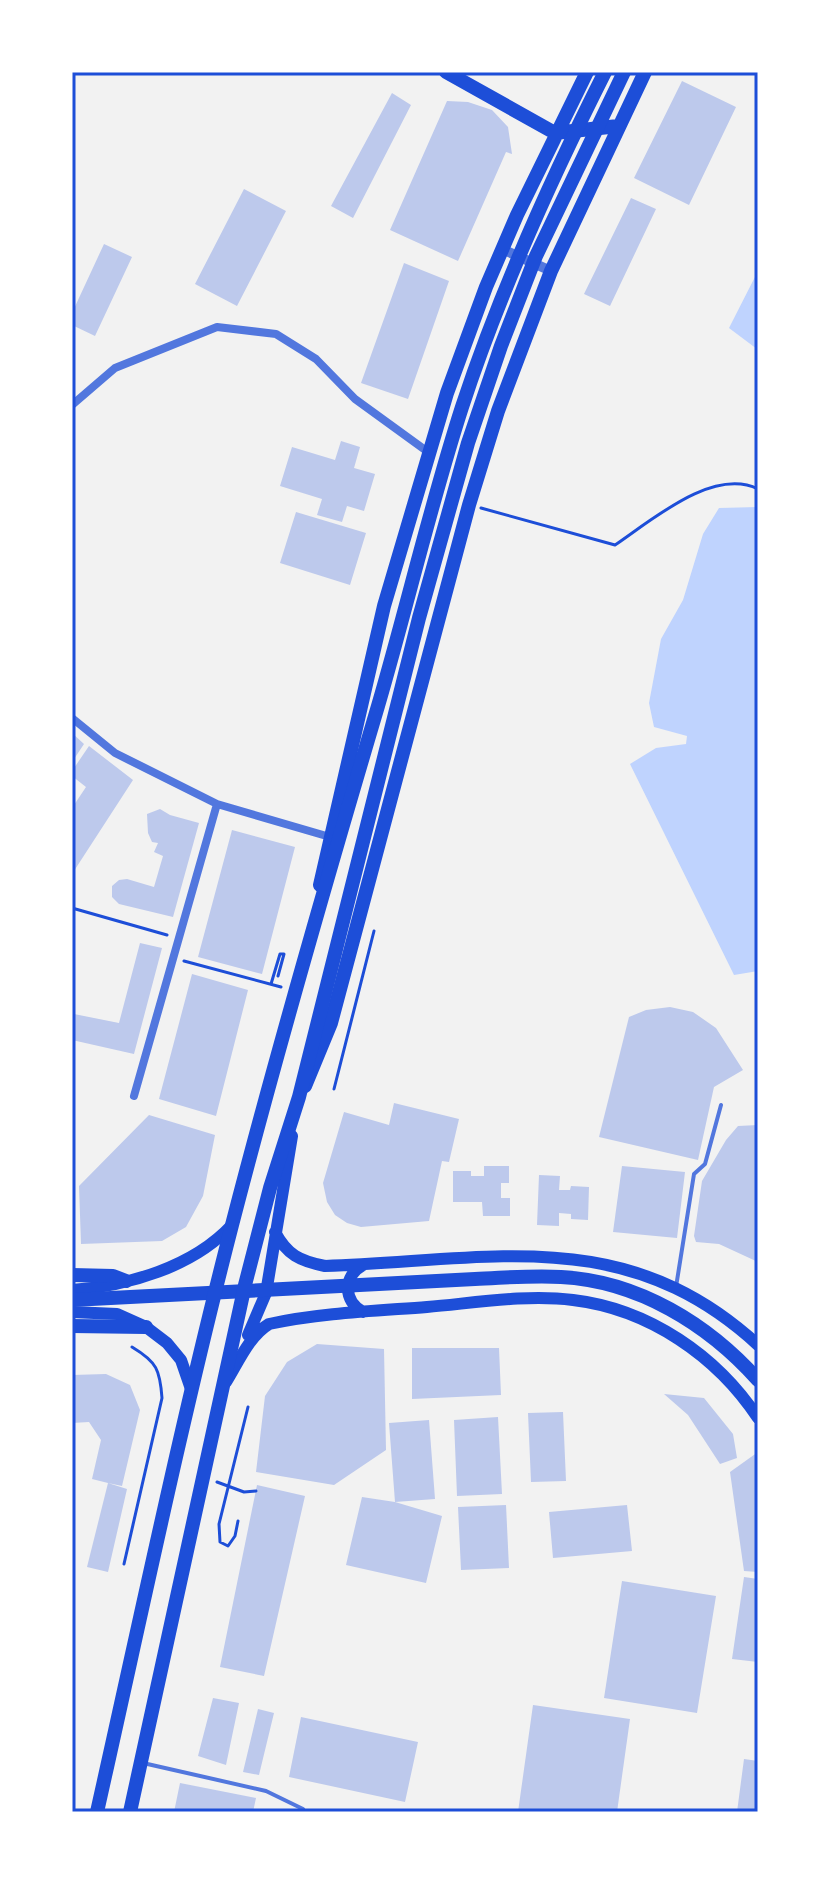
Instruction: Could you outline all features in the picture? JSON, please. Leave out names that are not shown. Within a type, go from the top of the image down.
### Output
[{"type":"main road","points":[[446,72],[555,133],[618,126]]},
{"type":"main road","points":[[315,917],[330,837],[384,606],[428,452],[471,326],[502,249],[586,72]]},
{"type":"main road","points":[[586,72],[618,126]]},
{"type":"main road","points":[[97,1812],[232,1225],[315,917],[421,546],[461,411],[502,294],[540,205],[605,72]]},
{"type":"main road","points":[[132,1809],[258,1233],[299,1097],[437,549],[476,418],[521,292],[559,204],[624,72]]},
{"type":"main road","points":[[224,1385],[266,1293],[299,1097],[331,1023],[469,505],[498,411],[551,271],[645,72]]},
{"type":"main road","points":[[72,1290],[126,1281],[195,1256],[217,1241],[232,1225]]},
{"type":"main road","points":[[275,1232],[292,1256],[325,1266],[486,1257],[579,1259],[627,1268],[676,1287],[725,1318],[758,1345]]},
{"type":"main road","points":[[363,1312],[349,1297],[348,1281],[357,1268],[374,1264]]},
{"type":"main road","points":[[72,1275],[113,1276],[126,1281]]},
{"type":"main road","points":[[72,1300],[475,1279],[571,1278],[602,1283],[674,1311],[729,1349],[758,1380]]},
{"type":"main road","points":[[126,1281],[127,1317]]},
{"type":"main road","points":[[224,1385],[253,1338],[269,1324],[363,1312],[556,1299],[610,1308],[658,1327],[698,1352],[730,1381],[758,1418]]},
{"type":"main road","points":[[72,1312],[127,1317],[146,1327],[167,1343],[181,1360],[192,1392]]},
{"type":"main road","points":[[72,1326],[146,1327]]},
{"type":"street","points":[[502,249],[551,271]]},
{"type":"street","points":[[72,405],[115,368],[217,327],[276,334],[316,359],[355,399],[428,452]]},
{"type":"street","points":[[72,718],[115,753],[217,804],[330,837]]},
{"type":"street","points":[[134,1096],[217,804]]},
{"type":"lane","points":[[676,1287],[694,1174],[705,1164],[721,1105]]},
{"type":"lane","points":[[141,1762],[266,1791],[305,1812]]},
{"type":"path","points":[[469,505],[615,545],[700,490],[744,482],[758,489]]},
{"type":"path","points":[[72,908],[179,939]]},
{"type":"path","points":[[334,1089],[374,931]]},
{"type":"path","points":[[173,958],[271,984],[280,954],[284,954],[278,976]]},
{"type":"path","points":[[124,1564],[162,1398],[161,1375],[147,1356],[132,1347]]},
{"type":"path","points":[[238,1521],[235,1536],[228,1546],[220,1542],[219,1524],[248,1407]]},
{"type":"path","points":[[230,1485],[244,1492],[256,1491]]},
{"type":"water","points":[[758,271],[758,348],[757,349],[729,328]]},
{"type":"water","points":[[758,507],[758,971],[734,975],[630,764],[656,748],[686,744],[687,736],[654,727],[649,703],[661,639],[683,600],[703,534],[719,508]]},
{"type":"building","points":[[682,81],[736,107],[689,205],[634,178]]},
{"type":"building","points":[[392,93],[411,105],[353,218],[331,206]]},
{"type":"building","points":[[447,101],[468,102],[492,110],[508,127],[512,154],[506,152],[458,261],[390,230]]},
{"type":"building","points":[[244,189],[286,211],[237,306],[195,284]]},
{"type":"building","points":[[631,198],[656,209],[610,306],[584,294]]},
{"type":"building","points":[[104,244],[132,257],[95,336],[72,325],[72,313]]},
{"type":"building","points":[[404,263],[449,281],[408,399],[361,383]]},
{"type":"building","points":[[341,441],[360,447],[354,468],[375,474],[364,511],[347,506],[342,522],[317,515],[322,499],[280,486],[292,447],[335,460]]},
{"type":"building","points":[[296,512],[366,533],[350,585],[280,563]]},
{"type":"building","points":[[72,733],[84,744],[72,762]]},
{"type":"building","points":[[89,746],[133,780],[72,874],[72,808],[86,787],[72,776],[72,771]]},
{"type":"building","points":[[160,809],[199,823],[173,917],[119,904],[112,897],[112,886],[119,880],[127,879],[154,887],[163,856],[154,852],[158,843],[152,842],[148,833],[147,814]]},
{"type":"building","points":[[232,830],[295,847],[262,974],[198,957]]},
{"type":"building","points":[[140,943],[162,948],[134,1054],[72,1040],[72,1005],[75,1005],[74,1014],[119,1023]]},
{"type":"building","points":[[192,974],[248,990],[216,1116],[159,1099]]},
{"type":"building","points":[[670,1007],[693,1012],[716,1028],[743,1070],[714,1087],[698,1160],[599,1137],[629,1017],[646,1010]]},
{"type":"building","points":[[394,1103],[459,1119],[449,1162],[442,1161],[429,1221],[361,1227],[347,1223],[335,1215],[327,1202],[323,1183],[344,1112],[389,1125]]},
{"type":"building","points":[[149,1115],[215,1135],[203,1196],[186,1227],[162,1241],[81,1244],[79,1186]]},
{"type":"building","points":[[758,1125],[758,1262],[719,1244],[696,1242],[694,1236],[702,1181],[738,1126]]},
{"type":"building","points":[[484,1166],[509,1166],[509,1183],[501,1183],[501,1198],[510,1198],[510,1216],[483,1216],[482,1202],[453,1202],[453,1171],[471,1171],[471,1176],[484,1176]]},
{"type":"building","points":[[622,1166],[685,1172],[677,1238],[613,1232]]},
{"type":"building","points":[[539,1175],[560,1176],[559,1190],[570,1190],[571,1186],[589,1187],[588,1220],[571,1219],[571,1214],[559,1213],[559,1226],[537,1225]]},
{"type":"building","points":[[317,1344],[384,1349],[386,1450],[334,1485],[256,1472],[265,1396],[287,1362]]},
{"type":"building","points":[[412,1348],[499,1348],[501,1395],[412,1399]]},
{"type":"building","points":[[106,1374],[130,1385],[140,1410],[122,1486],[92,1479],[101,1440],[89,1422],[72,1423],[72,1375]]},
{"type":"building","points":[[664,1394],[704,1398],[733,1434],[737,1458],[720,1464],[688,1415]]},
{"type":"building","points":[[563,1412],[566,1481],[531,1482],[528,1413]]},
{"type":"building","points":[[498,1417],[502,1494],[457,1496],[454,1420]]},
{"type":"building","points":[[429,1420],[435,1499],[395,1502],[389,1423]]},
{"type":"building","points":[[758,1452],[758,1572],[744,1571],[730,1472]]},
{"type":"building","points":[[108,1483],[127,1489],[108,1572],[87,1567]]},
{"type":"building","points":[[257,1485],[305,1496],[264,1676],[220,1667]]},
{"type":"building","points":[[362,1497],[395,1502],[442,1516],[426,1583],[346,1565]]},
{"type":"building","points":[[506,1505],[509,1568],[461,1570],[458,1507]]},
{"type":"building","points":[[627,1505],[632,1551],[553,1558],[549,1512]]},
{"type":"building","points":[[744,1577],[758,1579],[758,1662],[732,1659]]},
{"type":"building","points":[[622,1581],[716,1596],[697,1713],[604,1698]]},
{"type":"building","points":[[213,1698],[239,1703],[226,1765],[198,1756]]},
{"type":"building","points":[[533,1705],[630,1719],[617,1812],[518,1812]]},
{"type":"building","points":[[258,1709],[274,1713],[259,1775],[243,1772]]},
{"type":"building","points":[[301,1717],[418,1742],[405,1802],[289,1777]]},
{"type":"building","points":[[744,1759],[758,1761],[758,1812],[737,1812]]},
{"type":"building","points":[[180,1783],[256,1798],[253,1812],[174,1812]]}]
